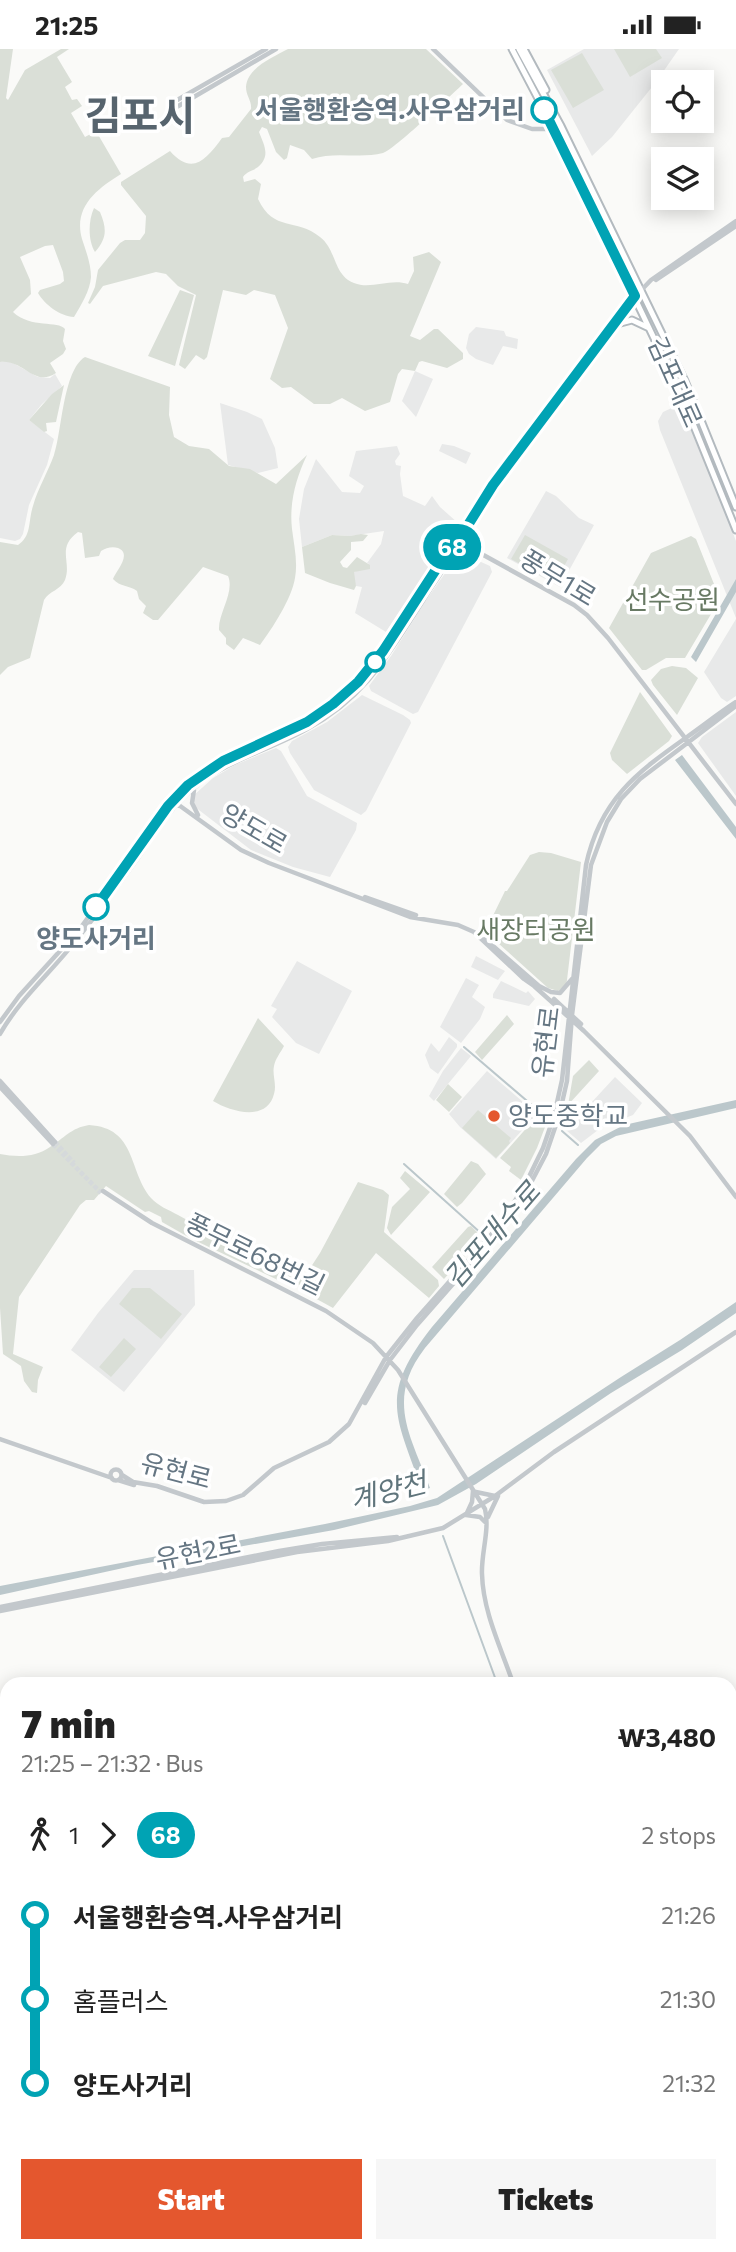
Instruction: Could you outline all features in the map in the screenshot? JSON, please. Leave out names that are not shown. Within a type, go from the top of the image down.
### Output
[{"type":"main road","name":"김포대로","points":[[510,49],[554,129],[651,330],[704,447],[736,530]]},
{"type":"main road","name":"김포대로","points":[[522,49],[538,73],[685,381],[736,507]]},
{"type":"main road","points":[[613,325],[632,320],[651,330]]},
{"type":"street","points":[[266,49],[174,106],[276,49]]},
{"type":"street","points":[[433,49],[507,120],[532,129],[554,129]]},
{"type":"street","points":[[0,1034],[21,1001],[83,932],[176,802],[222,769],[309,728],[361,689],[389,656],[493,485],[635,296],[736,223]]},
{"type":"street","points":[[0,1023],[19,996],[74,937],[197,778],[307,722],[343,696],[375,661],[448,551],[458,541]]},
{"type":"street","name":"풍무1로","points":[[458,541],[564,597],[588,614],[611,638],[736,803]]},
{"type":"street","name":"유현로","points":[[570,1016],[591,865],[602,832],[615,808],[646,773],[736,704]]},
{"type":"street","name":"유현로","points":[[0,1439],[135,1485],[219,1505],[250,1493],[278,1469],[316,1453],[341,1435],[354,1421],[388,1358],[498,1234],[532,1181],[552,1137],[568,1073],[573,979],[586,865],[598,825],[610,804],[635,775],[660,755],[687,740]]},
{"type":"street","points":[[194,787],[191,800],[198,815]]},
{"type":"street","name":"양도로","points":[[176,802],[243,848],[270,862],[366,898],[402,908],[412,914],[446,919],[469,926],[480,933],[539,986],[679,1124],[736,1195]]},
{"type":"street","name":"양도로","points":[[176,802],[241,850],[260,859],[400,913],[468,929],[570,1016]]},
{"type":"street","points":[[539,986],[560,993],[573,979]]},
{"type":"street","points":[[0,1084],[54,1143]]},
{"type":"street","name":"풍무로68번길","points":[[102,1191],[160,1228],[332,1314],[373,1343],[398,1370],[482,1505],[486,1512],[486,1522]]},
{"type":"street","name":"유현2로","points":[[0,1609],[297,1552],[388,1541],[433,1531],[482,1505],[554,1452],[736,1332]]},
{"type":"street","points":[[102,1473],[118,1469],[120,1478]]},
{"type":"street","points":[[112,1471],[112,1478]]},
{"type":"street","points":[[486,1522],[480,1517],[466,1515],[475,1494],[497,1495],[486,1522],[482,1576],[487,1611],[511,1677]]},
{"type":"shaded area","points":[[584,49],[679,49],[664,70],[651,70],[651,88],[612,137],[592,156],[547,70]]},
{"type":"shaded area","points":[[476,327],[504,331],[506,336],[518,339],[517,349],[503,346],[493,365],[476,359],[466,348],[469,334]]},
{"type":"shaded area","points":[[6,361],[38,377],[50,378],[55,374],[62,386],[29,420],[54,439],[47,465],[29,505],[23,534],[15,541],[0,538],[0,362]]},
{"type":"shaded area","points":[[415,371],[433,379],[416,417],[402,401]]},
{"type":"shaded area","points":[[220,403],[262,419],[275,448],[278,468],[258,473],[228,465]]},
{"type":"shaded area","points":[[676,406],[683,411],[736,541],[736,618],[660,430],[658,421],[663,412]]},
{"type":"shaded area","points":[[442,444],[471,453],[466,464],[439,451]]},
{"type":"shaded area","points":[[397,446],[400,454],[395,461],[396,465],[401,466],[403,496],[425,506],[432,496],[458,523],[386,632],[355,613],[362,587],[356,586],[354,581],[354,572],[369,564],[367,563],[381,544],[384,531],[350,536],[332,535],[302,547],[299,519],[304,489],[316,459],[342,492],[360,493],[364,486],[349,476],[356,451]]},
{"type":"shaded area","points":[[546,491],[556,496],[579,518],[594,525],[560,587],[507,558]]},
{"type":"shaded area","points":[[461,553],[490,566],[492,572],[418,712],[413,714],[371,691],[369,686]]},
{"type":"shaded area","points":[[736,579],[736,592],[696,662],[691,657]]},
{"type":"shaded area","points":[[736,619],[736,696],[727,702],[721,698],[704,672]]},
{"type":"shaded area","points":[[362,695],[403,715],[411,723],[366,811],[361,815],[314,790],[288,747],[292,741],[327,722]]},
{"type":"shaded area","points":[[736,712],[736,796],[698,743],[702,737]]},
{"type":"shaded area","points":[[276,748],[281,751],[307,796],[357,823],[356,830],[330,877],[293,867],[251,850],[195,807],[193,796],[213,778],[235,765]]},
{"type":"shaded area","points":[[682,755],[736,827],[736,839],[675,760]]},
{"type":"shaded area","points":[[476,956],[505,971],[498,980],[471,967]]},
{"type":"shaded area","points":[[297,961],[352,991],[319,1054],[296,1043],[272,1017],[277,1009],[271,1006]]},
{"type":"shaded area","points":[[466,978],[479,985],[472,997],[485,1007],[480,1019],[461,1043],[440,1027]]},
{"type":"shaded area","points":[[501,981],[526,993],[528,991],[535,999],[529,1006],[493,998]]},
{"type":"shaded area","points":[[449,1037],[457,1047],[438,1074],[430,1068],[425,1055],[431,1043],[439,1052]]},
{"type":"shaded area","points":[[461,1048],[471,1056],[434,1101],[429,1096],[443,1071]]},
{"type":"shaded area","name":"양도중학교","points":[[487,1071],[537,1114],[496,1159],[449,1114]]},
{"type":"shaded area","points":[[615,1077],[642,1103],[633,1115],[602,1127],[581,1143],[566,1130]]},
{"type":"shaded area","points":[[736,1100],[736,1108],[616,1136],[601,1144],[425,1348],[413,1367],[406,1385],[404,1401],[410,1435],[430,1488],[422,1490],[400,1424],[398,1389],[404,1371],[432,1327],[595,1140],[624,1125]]},
{"type":"shaded area","points":[[134,1270],[194,1270],[195,1305],[124,1392],[71,1350]]},
{"type":"shaded area","points":[[736,1302],[736,1313],[682,1350],[611,1393],[476,1484],[438,1505],[334,1530],[137,1565],[0,1595],[0,1586],[325,1524],[437,1498]]},
{"type":"green space","points":[[0,49],[13,49],[6,98],[8,100],[25,70],[61,49],[69,49],[57,57],[72,82],[65,87],[72,100],[77,99],[82,106],[71,113],[85,137],[96,131],[121,174],[89,200],[81,217],[80,228],[91,277],[87,293],[74,317],[53,309],[38,293],[64,281],[53,245],[20,257],[30,280],[31,294],[13,312],[28,321],[65,329],[63,341],[66,349],[50,363],[56,373],[48,377],[35,375],[8,362],[0,362]]},
{"type":"green space","points":[[288,49],[426,49],[463,84],[410,133],[383,153],[312,159],[304,150],[290,145],[284,160],[276,152],[267,129],[262,127],[259,132],[265,150],[264,159],[258,167],[243,177],[244,182],[255,179],[261,184],[258,199],[271,216],[278,221],[302,227],[320,237],[330,249],[342,274],[354,283],[408,284],[414,271],[413,257],[429,252],[441,262],[410,336],[420,340],[438,329],[463,353],[463,359],[447,368],[422,361],[415,371],[402,369],[390,402],[365,411],[342,398],[330,404],[314,404],[291,387],[282,388],[270,379],[288,328],[275,295],[254,290],[246,295],[223,290],[207,357],[204,360],[196,355],[185,369],[179,365],[196,295],[178,286],[166,274],[156,272],[103,286],[90,304],[88,303],[98,270],[120,243],[125,240],[140,240],[145,233],[146,216],[121,182],[170,151],[185,163],[192,164],[204,158],[222,138],[229,137],[251,109],[246,87],[251,74],[262,64]]},
{"type":"green space","points":[[614,49],[656,49],[662,58],[630,77]]},
{"type":"green space","points":[[582,53],[604,90],[573,108],[551,70]]},
{"type":"green space","points":[[94,208],[100,212],[105,228],[104,238],[95,252],[90,231]]},
{"type":"green space","points":[[180,290],[194,295],[175,366],[148,356]]},
{"type":"green space","points":[[85,357],[170,387],[169,415],[174,437],[189,446],[209,449],[229,466],[250,469],[276,484],[307,455],[297,482],[291,519],[295,578],[281,613],[260,645],[243,638],[234,650],[226,644],[226,638],[219,630],[228,596],[228,576],[203,567],[158,620],[153,620],[143,613],[146,606],[139,599],[137,591],[113,579],[124,559],[122,551],[116,547],[109,548],[101,551],[99,556],[85,558],[82,533],[78,532],[71,538],[66,549],[65,580],[44,600],[30,658],[8,667],[0,675],[0,542],[18,545],[26,537],[35,499],[57,445],[64,402],[72,375]]},
{"type":"green space","points":[[64,385],[56,422],[46,423],[47,431],[44,432],[29,420],[52,394]]},
{"type":"green space","points":[[332,535],[368,535],[363,541],[351,542],[351,550],[340,562],[347,568],[357,557],[370,565],[370,569],[354,572],[354,590],[305,573],[302,547]]},
{"type":"green space","points":[[525,535],[568,559],[555,583],[511,559]]},
{"type":"green space","name":"선수공원","points":[[691,536],[696,539],[720,599],[685,658],[666,658],[642,670],[609,628],[651,553]]},
{"type":"green space","points":[[672,666],[686,668],[698,678],[677,715],[651,680],[661,669]]},
{"type":"green space","points":[[640,692],[672,736],[627,774],[612,760],[610,753]]},
{"type":"green space","name":"새장터공원","points":[[539,852],[581,862],[566,986],[558,991],[548,988],[486,930],[505,891],[530,855]]},
{"type":"green space","points":[[507,1015],[514,1024],[482,1060],[475,1052]]},
{"type":"green space","points":[[258,1018],[284,1046],[274,1066],[274,1094],[264,1108],[248,1112],[238,1111],[213,1101]]},
{"type":"green space","points":[[589,1060],[599,1071],[568,1105],[573,1076]]},
{"type":"green space","points":[[448,1084],[462,1097],[449,1112],[436,1100]]},
{"type":"green space","points":[[478,1110],[511,1138],[510,1143],[496,1158],[462,1128]]},
{"type":"green space","points":[[538,1115],[547,1122],[521,1180],[509,1171],[511,1167],[500,1158]]},
{"type":"green space","points":[[89,1125],[105,1128],[124,1142],[144,1187],[151,1198],[164,1208],[225,1240],[305,1276],[358,1182],[383,1190],[389,1195],[384,1232],[438,1280],[439,1286],[429,1298],[376,1253],[333,1308],[302,1291],[300,1285],[287,1280],[280,1281],[190,1238],[162,1222],[161,1217],[149,1211],[145,1212],[106,1186],[94,1200],[86,1200],[80,1205],[19,1297],[13,1354],[43,1367],[37,1393],[32,1392],[24,1381],[21,1366],[3,1354],[0,1308],[0,1154],[32,1155],[50,1147],[72,1131]]},
{"type":"green space","points":[[471,1161],[478,1164],[486,1174],[457,1207],[444,1194]]},
{"type":"green space","points":[[405,1171],[430,1192],[391,1235],[387,1228],[392,1207],[410,1189],[400,1178]]},
{"type":"green space","points":[[471,1226],[482,1237],[444,1279],[432,1267]]},
{"type":"green space","points":[[132,1288],[150,1288],[182,1314],[161,1339],[119,1304]]},
{"type":"green space","points":[[124,1338],[136,1349],[111,1377],[99,1367]]},
{"type":"waterway","points":[[464,1047],[547,1118]]},
{"type":"waterway","points":[[562,1131],[578,1145]]},
{"type":"waterway","points":[[404,1164],[483,1235]]},
{"type":"waterway","name":"김포대수로","points":[[443,1536],[495,1677]]},
{"type":"tunnel","points":[[55,1142],[74,1163]]},
{"type":"tunnel","points":[[53,1144],[101,1193]]},
{"type":"bus line","name":"68","points":[[96,907],[168,806],[188,785],[223,761],[290,731],[320,714],[366,674],[416,597],[458,541],[493,485],[635,296],[544,110]]},
{"type":"place","name":"서울행환승역.사우삼거리","points":[[544,110]]},
{"type":"place","name":"양도사거리","points":[[96,907]]},
{"type":"place","name":"양도중학교","points":[[494,1116]]},
{"type":"district","name":"김포시","points":[[140,116]]},
{"type":"water label","name":"계양천","points":[[388,1491]]}]
